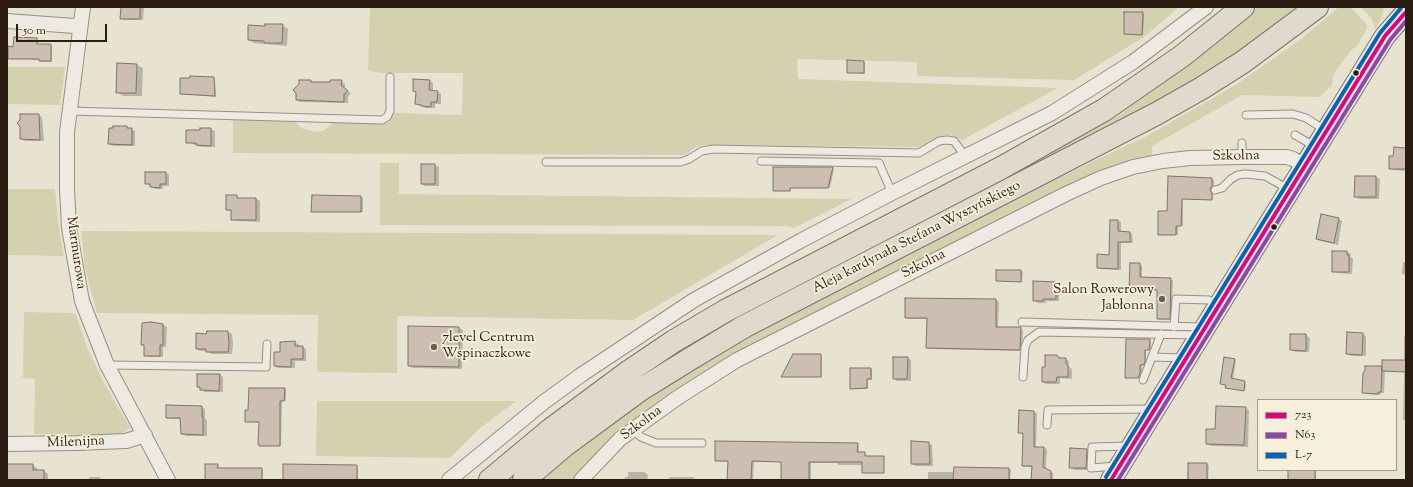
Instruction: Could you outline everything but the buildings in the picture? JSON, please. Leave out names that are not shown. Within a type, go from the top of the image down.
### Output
[{"type":"main road","name":"Aleja kardynała Stefana Wyszyńskiego","points":[[490,480],[550,430],[628,372],[674,341],[725,311],[1001,168],[1104,110],[1182,56],[1244,7]]},
{"type":"main road","name":"Aleja kardynała Stefana Wyszyńskiego","points":[[524,480],[564,446],[633,395],[690,358],[745,326],[1156,114],[1202,88],[1243,62],[1317,7]]},
{"type":"main road","points":[[1116,473],[1385,36],[1395,10]]},
{"type":"street","name":"Marmurowa","points":[[83,7],[67,148],[69,228],[82,301],[107,364],[168,480]]},
{"type":"street","points":[[449,480],[544,402],[581,374],[694,300],[892,192],[1052,113],[1133,62],[1206,7]]},
{"type":"street","points":[[7,22],[80,26]]},
{"type":"street","name":"Szkolna","points":[[581,480],[620,439],[677,398],[737,360],[1066,194],[1101,178],[1133,166],[1242,150],[1290,158],[1306,166]]},
{"type":"street","name":"Milenijna","points":[[7,444],[77,444],[126,440],[145,435]]},
{"type":"lane","points":[[70,111],[382,120],[387,117],[390,111],[390,77]]},
{"type":"lane","points":[[1246,115],[1293,114],[1306,118],[1322,139]]},
{"type":"lane","points":[[1295,135],[1322,139]]},
{"type":"lane","points":[[546,162],[681,162],[702,152],[713,149],[919,153],[939,141],[947,140],[954,141],[965,156]]},
{"type":"lane","points":[[761,161],[879,163],[892,192]]},
{"type":"lane","points":[[1215,190],[1222,188],[1231,179],[1238,175],[1245,174],[1265,176],[1291,190]]},
{"type":"lane","points":[[1174,327],[1176,299],[1209,300],[1220,306]]},
{"type":"lane","points":[[1022,322],[1174,327],[1204,331]]},
{"type":"lane","points":[[1023,377],[1025,347],[1028,340],[1039,332],[1161,334],[1204,331]]},
{"type":"lane","points":[[1144,380],[1161,334]]},
{"type":"lane","points":[[107,364],[266,367],[267,344]]},
{"type":"lane","points":[[1152,357],[1187,359]]},
{"type":"lane","points":[[1047,425],[1048,410],[1155,409]]},
{"type":"lane","points":[[633,430],[641,437],[656,443],[702,443]]},
{"type":"lane","points":[[1116,473],[1091,468],[1092,447],[1132,446]]},
{"type":"shaded area","points":[[370,7],[1179,7],[1144,37],[1074,80],[917,76],[917,62],[797,59],[798,79],[1058,88],[962,140],[955,136],[939,136],[930,144],[923,147],[704,145],[698,146],[685,155],[233,153],[233,119],[294,121],[303,129],[316,132],[323,131],[333,122],[388,123],[393,113],[462,115],[463,73],[383,73],[368,71]]},
{"type":"shaded area","points":[[1257,7],[1305,7],[1206,77],[984,193],[531,464],[512,480],[503,480],[605,398],[689,342],[1195,57]]},
{"type":"shaded area","points":[[1339,7],[1351,7],[1366,24],[1367,28],[1357,46],[1351,50],[1334,73],[1332,85],[1319,97],[1242,95],[1152,146],[1152,155],[1094,174],[869,286],[610,441],[574,480],[538,480],[550,469],[657,390],[731,343],[993,209],[1147,136],[1234,86],[1300,40]]},
{"type":"shaded area","points":[[1361,7],[1384,7],[1382,16],[1375,29],[1372,19]]},
{"type":"shaded area","points":[[7,67],[65,67],[60,105],[7,104]]},
{"type":"shaded area","points":[[380,163],[399,163],[399,194],[851,199],[794,228],[787,226],[380,225]]},
{"type":"shaded area","points":[[7,189],[55,189],[59,229],[64,256],[7,255]]},
{"type":"shaded area","points":[[81,231],[778,235],[633,320],[397,316],[397,373],[317,372],[318,315],[97,313],[85,268]]},
{"type":"shaded area","points":[[24,312],[72,313],[76,315],[87,347],[103,381],[130,428],[121,435],[34,434],[35,379],[23,378]]},
{"type":"shaded area","points":[[317,401],[516,401],[479,429],[450,458],[316,456]]},
{"type":"transit line","name":"L-7","points":[[1106,477],[1380,33],[1401,8]]},
{"type":"transit line","name":"723","points":[[1111,480],[1385,36],[1406,12]]},
{"type":"transit line","name":"N63","points":[[1118,480],[1390,40],[1406,21]]},
{"type":"place","name":"Salon Rowerowy Jabłonna","points":[[1162,299]]},
{"type":"place","name":"7level Centrum Wspinaczkowe","points":[[434,347]]}]
